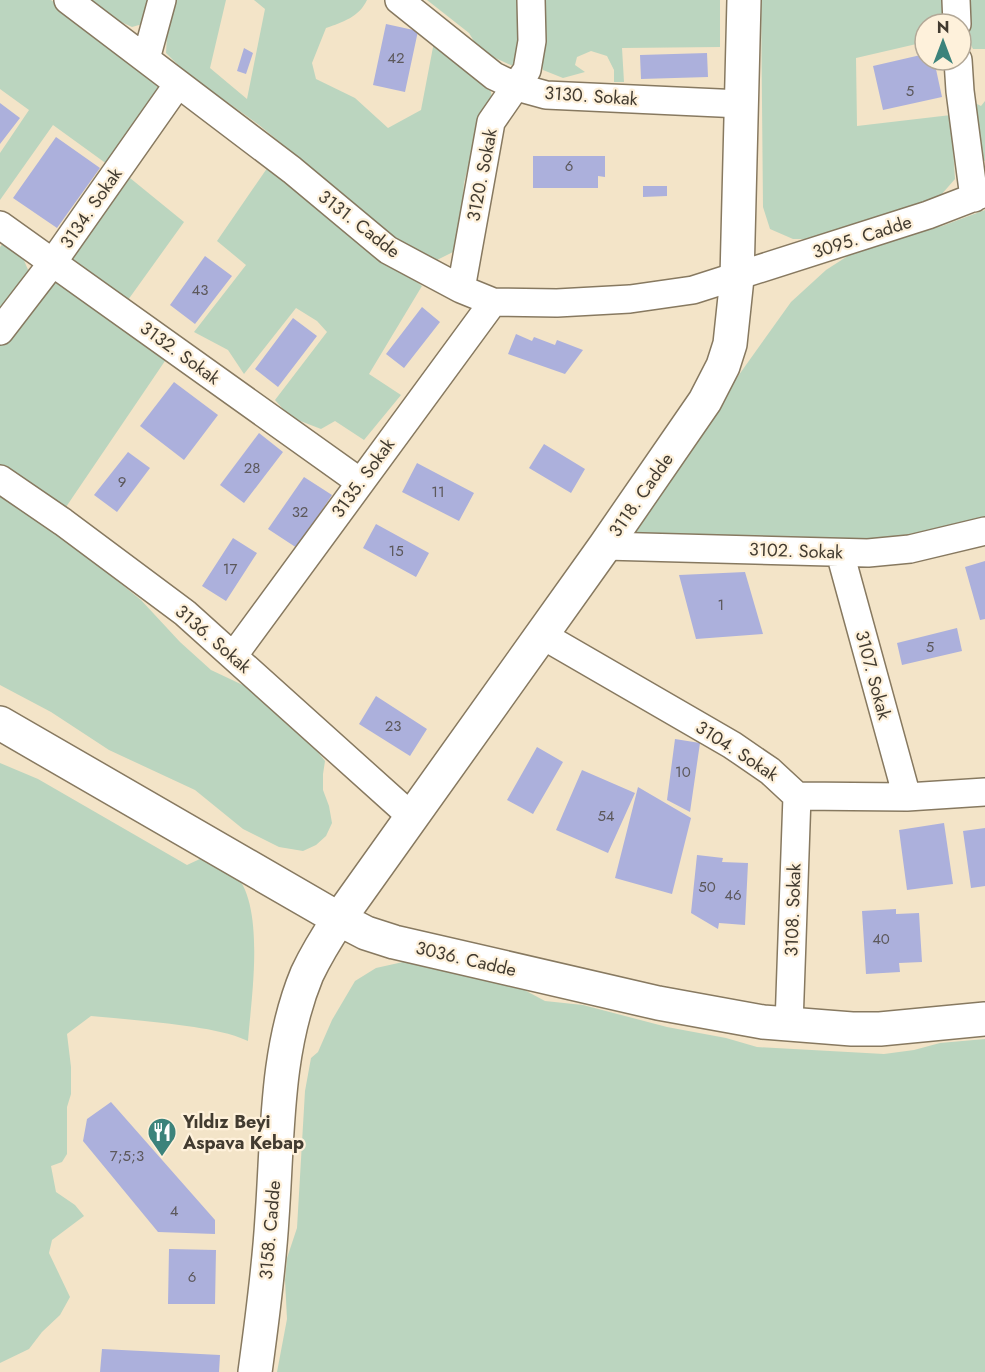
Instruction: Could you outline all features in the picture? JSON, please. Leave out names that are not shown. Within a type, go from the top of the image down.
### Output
[{"type":"street","name":"3131. Cadde","points":[[68,0],[292,170],[388,250],[461,289],[493,302],[557,303],[630,299],[693,290],[738,278]]},
{"type":"street","points":[[146,59],[162,0]]},
{"type":"street","name":"3130. Sokak","points":[[399,0],[495,76],[517,87],[546,95],[741,104]]},
{"type":"street","name":"3120. Sokak","points":[[461,289],[491,122],[527,70],[532,41],[531,0]]},
{"type":"street","name":"3118. Cadde","points":[[339,919],[605,546],[715,385],[730,344],[738,278],[744,0]]},
{"type":"street","points":[[960,72],[980,196]]},
{"type":"street","name":"3134. Sokak","points":[[0,331],[53,262],[178,84]]},
{"type":"street","name":"3095. Cadde","points":[[738,278],[980,196]]},
{"type":"street","name":"3132. Sokak","points":[[0,225],[360,482]]},
{"type":"street","name":"3135. Sokak","points":[[234,656],[493,302]]},
{"type":"street","name":"3136. Sokak","points":[[0,479],[129,570],[185,613],[412,817]]},
{"type":"street","name":"3102. Sokak","points":[[605,546],[840,553],[899,550],[985,531]]},
{"type":"street","name":"3107. Sokak","points":[[840,553],[907,797]]},
{"type":"street","name":"3104. Sokak","points":[[542,635],[732,745],[770,771],[797,796]]},
{"type":"street","name":"3036. Cadde","points":[[0,723],[339,919],[380,938],[658,1004],[735,1017],[841,1029],[880,1029],[985,1019]]},
{"type":"street","points":[[797,796],[907,797],[985,792]]},
{"type":"street","name":"3108. Sokak","points":[[789,1024],[797,796]]},
{"type":"street","name":"3158. Cadde","points":[[255,1372],[270,1253],[276,1138],[285,1054],[306,976],[339,919]]},
{"type":"green space","points":[[0,0],[51,0],[163,82],[111,167],[53,125],[0,200],[0,153],[29,110],[0,89]]},
{"type":"green space","points":[[87,0],[153,0],[146,23],[132,27]]},
{"type":"green space","points":[[175,0],[226,0],[210,68],[247,99],[265,9],[254,0],[367,0],[355,15],[326,28],[312,63],[316,79],[355,98],[388,128],[421,110],[434,42],[477,80],[490,88],[492,97],[480,119],[464,183],[461,222],[455,251],[433,262],[396,247],[305,163],[259,125],[185,72],[166,53],[167,36]]},
{"type":"green space","points":[[427,0],[520,0],[515,67],[480,51],[469,33]]},
{"type":"green space","points":[[543,0],[720,0],[720,47],[622,48],[624,82],[614,82],[614,70],[607,56],[591,51],[577,57],[575,65],[585,72],[563,78],[543,70],[541,57]]},
{"type":"green space","points":[[761,0],[948,0],[948,12],[913,12],[913,45],[856,58],[857,126],[951,115],[955,179],[941,195],[842,231],[808,239],[793,239],[770,229],[763,207]]},
{"type":"green space","points":[[966,0],[985,0],[985,49],[973,49],[973,12],[967,12]]},
{"type":"green space","points":[[985,101],[985,161],[982,160],[973,102],[981,106]]},
{"type":"green space","points":[[270,164],[422,286],[369,374],[401,395],[364,440],[335,421],[321,429],[290,417],[275,400],[327,332],[317,321],[296,308],[244,374],[228,350],[194,332],[246,265],[217,241]]},
{"type":"green space","points":[[130,178],[184,222],[128,300],[79,267],[73,259],[75,250]]},
{"type":"green space","points":[[985,210],[985,520],[856,544],[633,535],[726,393],[791,302],[826,270],[868,243],[942,226]]},
{"type":"green space","points":[[4,242],[23,258],[29,272],[0,309],[0,247]]},
{"type":"green space","points":[[64,281],[169,355],[66,507],[0,472],[0,345],[50,282]]},
{"type":"green space","points":[[0,491],[110,570],[114,578],[141,600],[180,642],[211,670],[247,687],[305,736],[325,761],[323,790],[332,823],[326,836],[316,845],[303,851],[279,847],[243,829],[195,790],[109,750],[51,712],[0,685]]},
{"type":"green space","points":[[0,763],[38,779],[187,865],[202,858],[232,871],[243,885],[250,904],[254,951],[248,1041],[194,1027],[91,1016],[67,1034],[71,1094],[67,1107],[67,1154],[62,1162],[51,1166],[56,1192],[75,1205],[84,1216],[52,1240],[49,1253],[70,1297],[60,1315],[42,1332],[29,1349],[0,1363]]},
{"type":"green space","points":[[403,962],[444,966],[515,985],[545,1001],[583,1005],[757,1047],[884,1054],[914,1050],[940,1043],[985,1039],[985,1372],[277,1372],[287,1319],[285,1280],[287,1258],[297,1228],[305,1091],[311,1058],[318,1052],[332,1020],[355,981],[376,968]]},
{"type":"building","points":[[386,24],[418,31],[405,92],[373,85]]},
{"type":"building","points":[[244,48],[253,53],[246,74],[237,71]]},
{"type":"building","points":[[707,53],[708,77],[641,79],[640,55]]},
{"type":"building","points":[[913,57],[913,72],[937,72],[942,97],[883,110],[873,66]]},
{"type":"building","points":[[0,103],[20,118],[0,144]]},
{"type":"building","points":[[56,137],[100,168],[57,228],[13,198]]},
{"type":"building","points":[[533,156],[605,156],[605,177],[598,176],[598,188],[533,188]]},
{"type":"building","points":[[643,186],[667,186],[667,196],[643,197]]},
{"type":"building","points":[[205,256],[232,276],[195,324],[170,305]]},
{"type":"building","points":[[422,307],[440,322],[404,368],[386,354]]},
{"type":"building","points":[[293,318],[317,336],[278,387],[255,369]]},
{"type":"building","points":[[516,334],[532,341],[534,337],[555,345],[557,340],[583,350],[565,374],[508,354]]},
{"type":"building","points":[[174,382],[218,415],[184,460],[140,426]]},
{"type":"building","points":[[259,433],[283,452],[244,503],[220,485]]},
{"type":"building","points":[[544,444],[585,469],[571,493],[529,468]]},
{"type":"building","points":[[128,452],[150,468],[117,512],[94,495]]},
{"type":"building","points":[[417,463],[474,493],[459,521],[402,492]]},
{"type":"building","points":[[304,477],[332,495],[297,548],[268,529]]},
{"type":"building","points":[[376,524],[429,553],[416,577],[363,548]]},
{"type":"building","points":[[233,538],[257,553],[226,601],[202,586]]},
{"type":"building","points":[[985,561],[985,619],[980,620],[965,567]]},
{"type":"building","points":[[745,572],[763,634],[696,639],[679,575]]},
{"type":"building","points":[[957,628],[962,651],[902,665],[897,643]]},
{"type":"building","points":[[376,696],[427,729],[410,756],[359,724]]},
{"type":"building","points":[[675,739],[700,743],[690,812],[667,800]]},
{"type":"building","points":[[537,747],[563,762],[533,814],[507,800]]},
{"type":"building","points":[[582,770],[635,793],[608,853],[556,830]]},
{"type":"building","points":[[638,787],[691,818],[672,894],[615,878]]},
{"type":"building","points":[[944,823],[953,884],[907,890],[899,830]]},
{"type":"building","points":[[985,828],[985,886],[971,888],[963,831]]},
{"type":"building","points":[[697,855],[723,858],[722,862],[748,863],[745,925],[719,923],[718,929],[691,913]]},
{"type":"building","points":[[896,909],[896,914],[919,913],[922,962],[899,963],[900,972],[866,974],[862,911]]},
{"type":"building","points":[[111,1102],[215,1220],[215,1234],[158,1232],[83,1141],[87,1119]]},
{"type":"building","points":[[169,1249],[216,1250],[215,1304],[168,1304]]},
{"type":"building","points":[[102,1349],[220,1355],[219,1372],[100,1372]]},
{"type":"place","name":"Yıldız Beyi Aspava Kebap","points":[[162,1158]]}]
